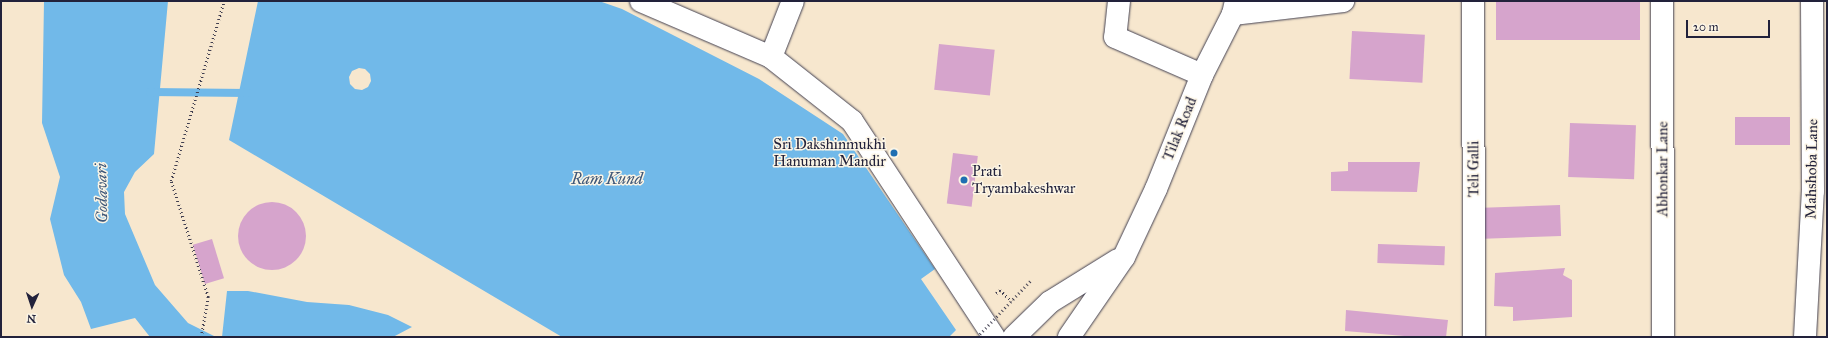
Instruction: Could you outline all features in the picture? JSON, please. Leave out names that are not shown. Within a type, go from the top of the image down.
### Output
[{"type":"street","points":[[642,1],[771,57],[852,121],[994,337]]},
{"type":"street","points":[[771,57],[793,1]]},
{"type":"street","points":[[1119,1],[1115,37],[1202,75]]},
{"type":"street","points":[[1234,8],[1343,1]]},
{"type":"street","name":"Teli Galli","points":[[1473,1],[1474,337]]},
{"type":"street","name":"Abhonkar Lane","points":[[1662,1],[1663,337]]},
{"type":"street","name":"Mahshoba Lane","points":[[1805,337],[1812,191],[1812,1]]},
{"type":"street","name":"Tilak Road","points":[[1070,337],[1124,256],[1156,189],[1202,75],[1234,8]]},
{"type":"street","points":[[1014,337],[1050,302],[1124,256]]},
{"type":"path","points":[[201,337],[208,298],[170,181],[224,1]]},
{"type":"path","points":[[977,337],[1031,280]]},
{"type":"path","points":[[1000,290],[1012,301]]},
{"type":"water","name":"Godavari","points":[[44,1],[168,1],[154,154],[135,172],[124,192],[125,214],[155,285],[188,323],[216,337],[150,337],[135,318],[91,329],[81,302],[64,275],[50,219],[60,177],[42,123]]},
{"type":"water","name":"Ram Kund","points":[[258,1],[599,1],[622,9],[759,79],[843,134],[935,269],[921,279],[956,330],[949,337],[562,337],[229,140]],"holes":[[[359,68],[365,69],[370,74],[371,81],[368,87],[362,90],[355,89],[350,84],[349,77],[352,71]]]},
{"type":"water","points":[[227,291],[248,291],[307,302],[349,305],[388,315],[412,327],[393,337],[222,337]]},
{"type":"building","points":[[1496,1],[1640,1],[1640,40],[1496,40]]},
{"type":"building","points":[[1352,31],[1425,35],[1422,83],[1349,79]]},
{"type":"building","points":[[939,44],[995,50],[990,96],[934,90]]},
{"type":"building","points":[[1735,117],[1790,117],[1790,145],[1735,145]]},
{"type":"building","points":[[1570,123],[1636,125],[1634,179],[1568,177]]},
{"type":"building","name":"Prati Tryambakeshwar","points":[[953,153],[978,156],[972,207],[947,204]]},
{"type":"building","points":[[1348,162],[1420,162],[1417,192],[1331,191],[1331,172],[1348,171]]},
{"type":"building","points":[[272,202],[285,205],[296,212],[303,223],[306,236],[303,249],[296,260],[285,267],[272,270],[259,267],[248,260],[241,249],[238,236],[241,223],[248,212],[259,205]]},
{"type":"building","points":[[1560,205],[1561,236],[1484,239],[1483,208]]},
{"type":"building","points":[[212,239],[224,278],[205,284],[193,245]]},
{"type":"building","points":[[1378,244],[1445,246],[1444,265],[1377,263]]},
{"type":"building","points":[[1565,268],[1563,275],[1572,280],[1572,317],[1513,321],[1513,307],[1494,306],[1495,273]]},
{"type":"building","points":[[1346,310],[1448,320],[1446,337],[1416,337],[1345,331]]},
{"type":"waterway","points":[[150,92],[248,93]]},
{"type":"place","name":"Sri Dakshinmukhi Hanuman Mandir","points":[[894,153]]},
{"type":"place","name":"Prati Tryambakeshwar","points":[[964,180]]}]
